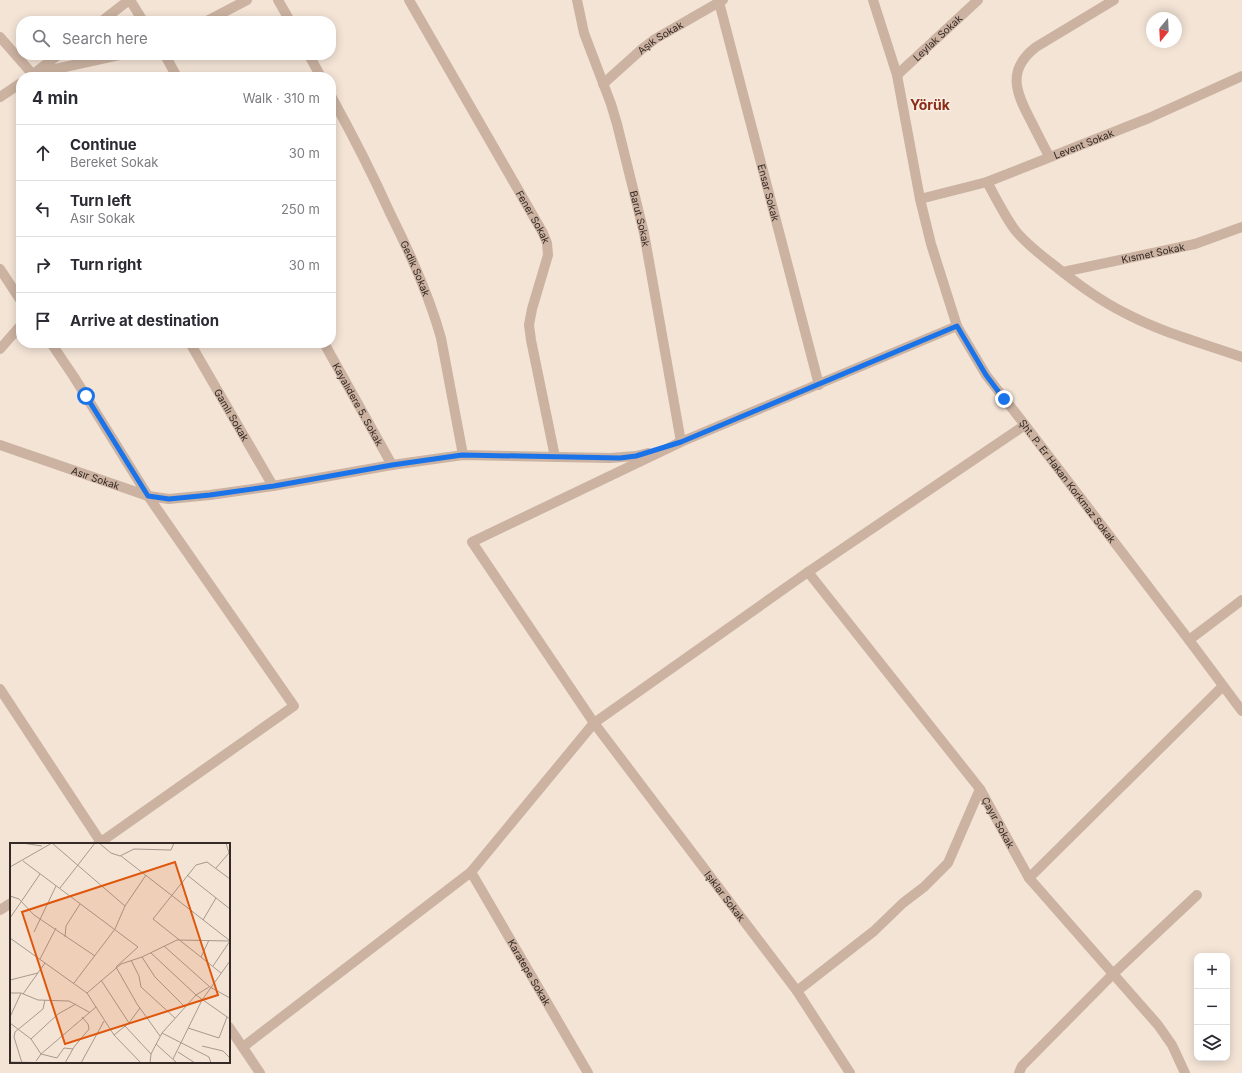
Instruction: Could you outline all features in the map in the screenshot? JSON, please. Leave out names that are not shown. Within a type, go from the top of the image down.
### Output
[{"type":"street","points":[[108,16],[129,0],[140,16]]},
{"type":"street","points":[[217,16],[247,0]]},
{"type":"street","points":[[278,0],[287,16]]},
{"type":"street","name":"Fener Sokak","points":[[409,0],[547,242],[548,255],[532,309],[529,325],[555,457]]},
{"type":"street","name":"Barut Sokak","points":[[577,0],[584,33],[617,124],[644,233],[681,442]]},
{"type":"street","name":"Şht. P. Er Hakan Korkmaz Sokak","points":[[873,0],[897,75],[920,199],[931,244],[957,326],[986,375],[1190,640],[1242,711]]},
{"type":"street","name":"Leylak Sokak","points":[[897,75],[978,0]]},
{"type":"street","points":[[1049,156],[1018,95],[1017,80],[1019,68],[1028,54],[1036,47],[1114,0]]},
{"type":"street","name":"Aşık Sokak","points":[[603,84],[651,42],[721,1]]},
{"type":"street","name":"Ensar Sokak","points":[[721,1],[819,385]]},
{"type":"street","points":[[0,37],[16,56]]},
{"type":"street","points":[[19,60],[29,72]]},
{"type":"street","points":[[37,72],[52,60]]},
{"type":"street","points":[[49,72],[98,60]]},
{"type":"street","points":[[168,60],[174,72]]},
{"type":"street","points":[[312,60],[318,72]]},
{"type":"street","name":"Levent Sokak","points":[[920,199],[987,182],[1049,156],[1149,118],[1242,76]]},
{"type":"street","points":[[0,97],[16,86]]},
{"type":"street","name":"Gedik Sokak","points":[[336,105],[362,154],[403,240],[436,320],[441,338],[462,455]]},
{"type":"street","points":[[987,182],[1016,231],[1036,251],[1102,300],[1136,319],[1242,357]]},
{"type":"street","name":"Kısmet Sokak","points":[[1063,272],[1195,244],[1242,227]]},
{"type":"street","points":[[0,269],[16,293]]},
{"type":"street","name":"Asır Sokak","points":[[0,444],[148,496],[178,499],[274,486],[392,465],[462,455],[610,458],[628,457],[681,442],[957,326]]},
{"type":"street","points":[[0,349],[16,331]]},
{"type":"street","points":[[0,689],[100,843],[294,706],[148,496],[74,377],[54,348]]},
{"type":"street","name":"Gamlı Sokak","points":[[193,348],[274,486]]},
{"type":"street","name":"Kayalıdere 5. Sokak","points":[[327,348],[392,465]]},
{"type":"street","points":[[243,1047],[471,872],[594,722],[808,572],[1025,425]]},
{"type":"street","name":"Işıklar Sokak","points":[[681,442],[472,542],[594,722],[797,991],[850,1073]]},
{"type":"street","name":"Çayır Sokak","points":[[808,572],[980,789],[1029,878],[1114,973],[1158,1025],[1172,1045],[1185,1073]]},
{"type":"street","points":[[1190,640],[1242,600]]},
{"type":"street","points":[[1029,878],[1223,686]]},
{"type":"street","points":[[797,991],[874,931],[948,862],[980,789]]},
{"type":"street","name":"Karatepe Sokak","points":[[471,872],[588,1073]]},
{"type":"street","points":[[1019,1073],[1022,1066],[1114,973],[1197,895]]},
{"type":"street","points":[[0,910],[10,904]]},
{"type":"street","points":[[230,1028],[260,1073]]},
{"type":"district","name":"Yörük","points":[[930,104]]},
{"type":"route","points":[[86,396],[148,496],[169,499],[274,486],[392,465],[462,455],[610,458],[636,456],[681,442],[957,326],[986,375],[1004,399]]}]
